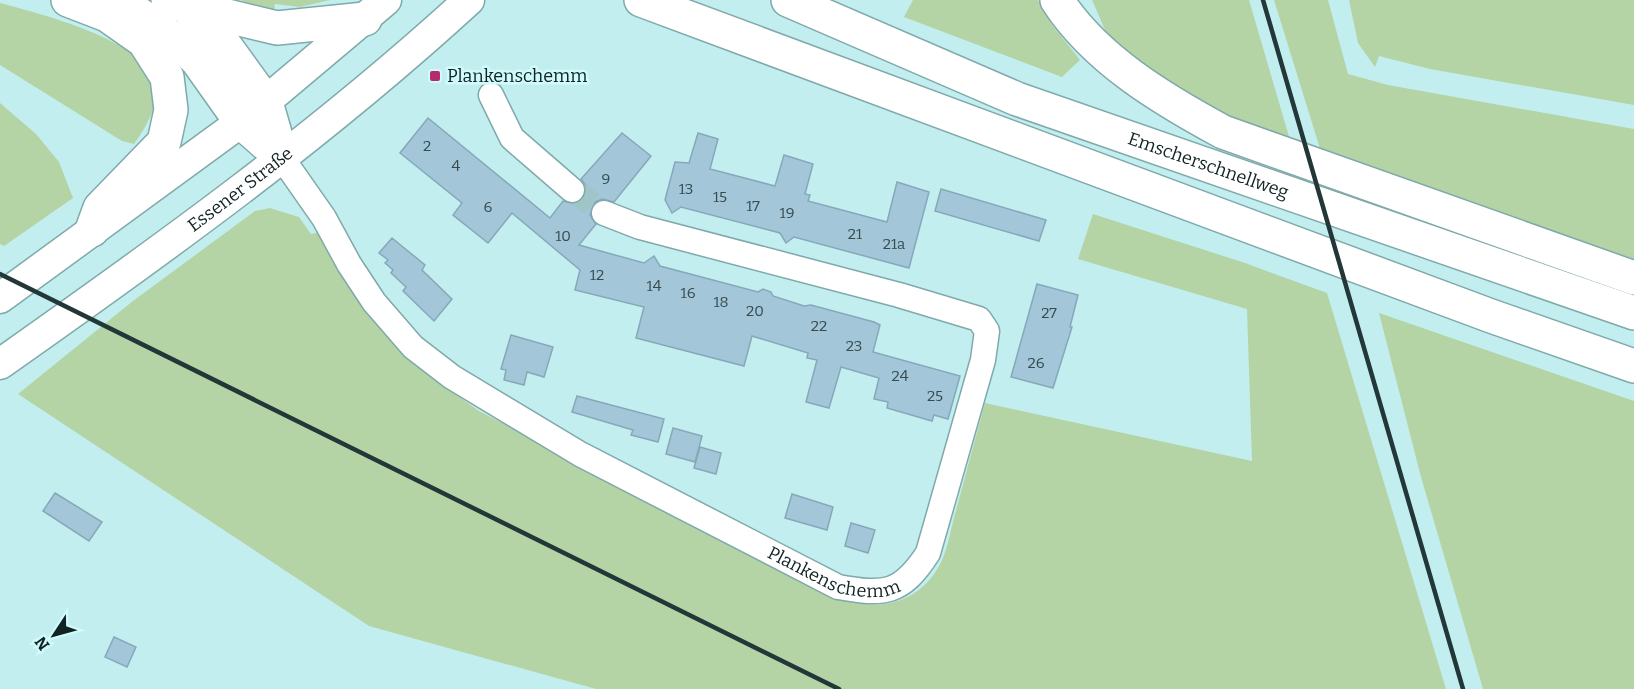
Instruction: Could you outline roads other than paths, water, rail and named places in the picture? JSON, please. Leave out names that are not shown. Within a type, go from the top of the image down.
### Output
[{"type":"highway","points":[[68,0],[107,15],[144,41],[167,77],[171,110],[164,142],[100,208],[92,230]]},
{"type":"highway","points":[[108,0],[130,7],[178,42],[253,112]]},
{"type":"highway","points":[[641,0],[1480,312],[1634,366]]},
{"type":"highway","name":"Emscherschnellweg","points":[[788,0],[1017,99],[1634,313]]},
{"type":"highway","points":[[1057,0],[1069,19],[1095,46],[1179,108],[1223,132],[1634,278]]},
{"type":"highway","points":[[176,3],[216,33],[253,112],[282,158]]},
{"type":"highway","points":[[176,3],[277,28],[376,9]]},
{"type":"main road","name":"Essener Straße","points":[[0,364],[282,158],[413,51],[469,0]]},
{"type":"main road","points":[[0,298],[253,112],[376,9]]},
{"type":"street","points":[[491,95],[512,138],[572,190]]},
{"type":"street","name":"Plankenschemm","points":[[282,158],[324,218],[349,264],[374,302],[413,347],[452,377],[580,454],[837,587],[873,593],[891,590],[914,575],[928,554],[983,360],[987,331],[979,319],[899,295],[640,227],[604,213]]},
{"type":"tunnel","points":[[572,190],[604,213]]},
{"type":"railway","points":[[1263,0],[1463,689]]},
{"type":"railway","points":[[0,274],[839,689]]},
{"type":"place","name":"Plankenschemm","points":[[435,76]]}]
